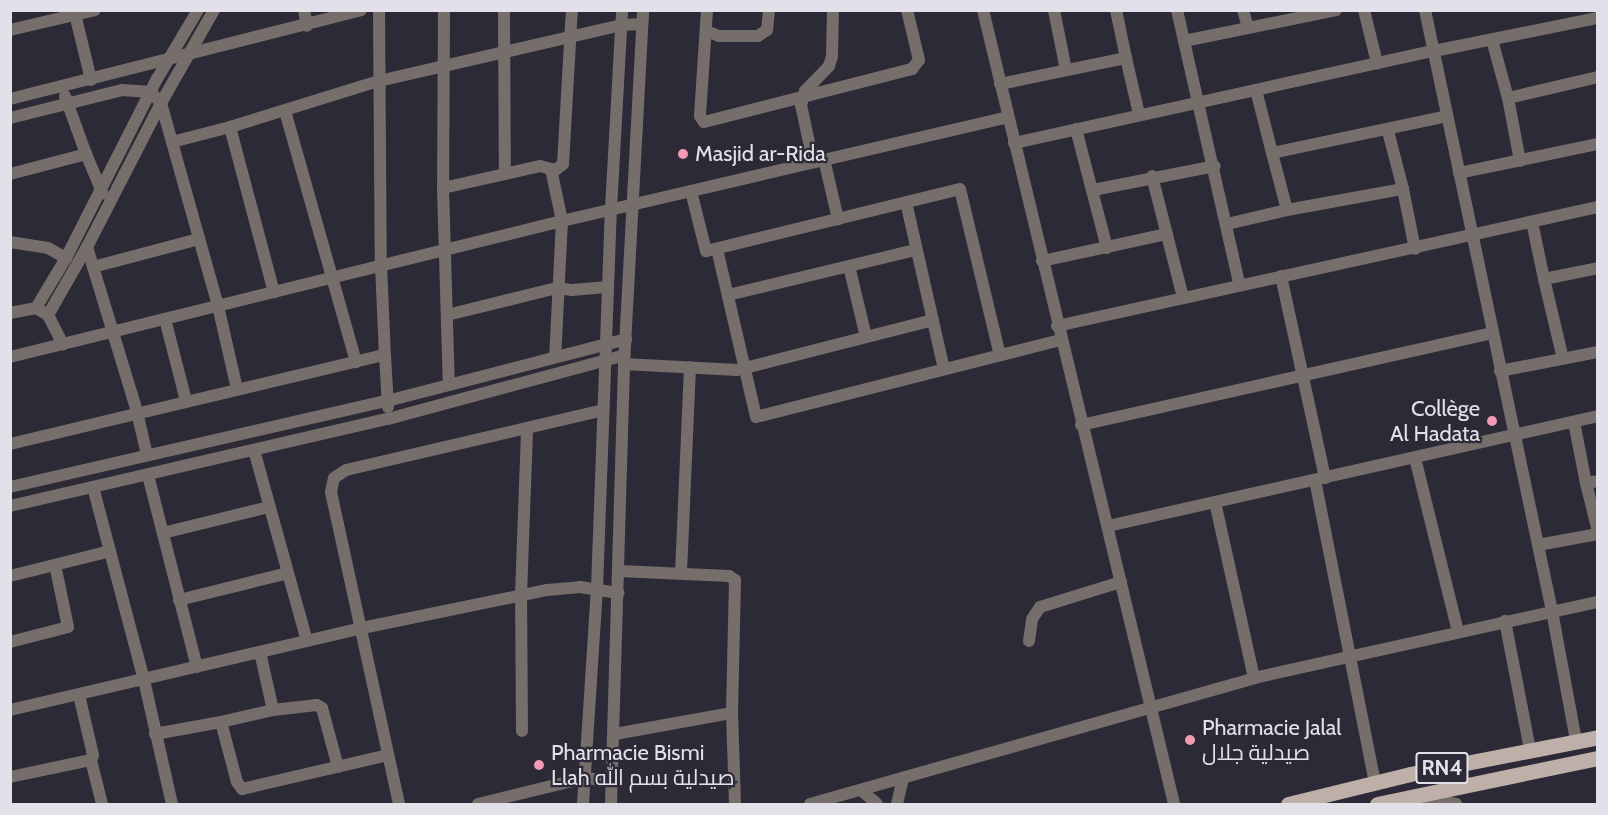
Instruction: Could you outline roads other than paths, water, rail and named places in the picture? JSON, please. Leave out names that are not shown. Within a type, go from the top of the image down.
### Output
[{"type":"main road","name":"RN4","points":[[1288,804],[1375,783],[1598,737]]},
{"type":"main road","name":"RN4","points":[[1377,804],[1598,758]]},
{"type":"street","points":[[10,30],[74,13],[95,10]]},
{"type":"street","points":[[36,308],[66,258],[168,60],[198,10]]},
{"type":"street","points":[[48,315],[87,247],[161,103],[214,10]]},
{"type":"street","points":[[304,10],[307,26]]},
{"type":"street","points":[[10,99],[307,26],[361,10]]},
{"type":"street","points":[[379,10],[381,265],[388,419]]},
{"type":"street","points":[[444,10],[443,188],[449,385]]},
{"type":"street","points":[[504,10],[505,174]]},
{"type":"street","points":[[553,172],[563,164],[572,10]]},
{"type":"street","points":[[583,804],[597,588],[611,209],[622,10]]},
{"type":"street","points":[[611,804],[625,360],[642,10]]},
{"type":"street","points":[[707,10],[702,121],[802,98],[917,67],[919,60],[907,10]]},
{"type":"street","points":[[706,31],[719,36],[758,36],[767,30],[769,10]]},
{"type":"street","points":[[833,10],[832,56],[829,66],[802,98],[801,105],[838,219]]},
{"type":"street","points":[[982,10],[1174,804]]},
{"type":"street","points":[[1054,10],[1066,70]]},
{"type":"street","points":[[1116,10],[1139,114]]},
{"type":"street","points":[[1177,10],[1215,165],[1239,284]]},
{"type":"street","points":[[1243,10],[1248,27]]},
{"type":"street","points":[[1184,41],[1336,10]]},
{"type":"street","points":[[1364,10],[1377,63]]},
{"type":"street","points":[[1425,10],[1552,611],[1576,741]]},
{"type":"street","points":[[74,13],[91,80]]},
{"type":"street","points":[[1014,143],[1377,63],[1598,18]]},
{"type":"street","points":[[172,142],[285,111],[378,81],[622,25],[642,24]]},
{"type":"street","points":[[1492,40],[1508,98],[1520,161]]},
{"type":"street","points":[[1000,84],[1126,58]]},
{"type":"street","points":[[1508,98],[1598,77]]},
{"type":"street","points":[[63,87],[86,154],[108,206]]},
{"type":"street","points":[[10,118],[122,90],[151,92],[161,103],[218,306],[237,389]]},
{"type":"street","points":[[1256,90],[1287,210]]},
{"type":"street","points":[[285,111],[356,362]]},
{"type":"street","points":[[1272,153],[1388,131],[1447,116]]},
{"type":"street","points":[[10,357],[444,249],[1008,117]]},
{"type":"street","points":[[230,127],[274,292]]},
{"type":"street","points":[[1076,129],[1107,248]]},
{"type":"street","points":[[1388,131],[1415,249]]},
{"type":"street","points":[[1459,173],[1598,144]]},
{"type":"street","points":[[10,174],[86,154]]},
{"type":"street","points":[[1093,190],[1152,176],[1215,165]]},
{"type":"street","points":[[443,188],[544,166],[553,172],[561,221],[555,357]]},
{"type":"street","points":[[1152,176],[1183,298]]},
{"type":"street","points":[[691,191],[706,251],[960,189],[1000,355]]},
{"type":"street","points":[[1227,224],[1287,210],[1403,189]]},
{"type":"street","points":[[906,202],[944,369]]},
{"type":"street","points":[[1057,326],[1239,284],[1415,249],[1598,207]]},
{"type":"street","points":[[1532,222],[1563,359]]},
{"type":"street","points":[[1042,261],[1167,234]]},
{"type":"street","points":[[93,267],[199,239]]},
{"type":"street","points":[[10,242],[48,248],[66,258]]},
{"type":"street","points":[[87,247],[137,412],[147,455]]},
{"type":"street","points":[[717,249],[756,417],[1060,340]]},
{"type":"street","points":[[728,295],[916,250]]},
{"type":"street","points":[[849,266],[866,337]]},
{"type":"street","points":[[1544,279],[1598,268]]},
{"type":"street","points":[[1281,276],[1302,375],[1349,656],[1375,783]]},
{"type":"street","points":[[447,315],[558,288],[572,290],[608,287]]},
{"type":"street","points":[[10,313],[36,308],[48,315],[59,332],[63,344]]},
{"type":"street","points":[[165,319],[186,401]]},
{"type":"street","points":[[10,506],[388,419],[606,359],[690,367],[744,368],[933,320]]},
{"type":"street","points":[[1082,425],[1492,333]]},
{"type":"street","points":[[10,487],[387,401],[626,339]]},
{"type":"street","points":[[1500,371],[1598,352]]},
{"type":"street","points":[[10,444],[137,412],[385,355]]},
{"type":"street","points":[[681,573],[690,367]]},
{"type":"street","points":[[399,804],[331,492],[334,478],[346,470],[603,410]]},
{"type":"street","points":[[1108,526],[1598,416]]},
{"type":"street","points":[[1538,545],[1598,533],[1592,482],[1574,422]]},
{"type":"street","points":[[522,731],[521,595],[527,428]]},
{"type":"street","points":[[254,450],[307,641]]},
{"type":"street","points":[[1415,458],[1458,632]]},
{"type":"street","points":[[148,475],[197,667]]},
{"type":"street","points":[[93,487],[144,680],[172,804]]},
{"type":"street","points":[[1215,502],[1254,678]]},
{"type":"street","points":[[162,533],[269,507]]},
{"type":"street","points":[[10,576],[110,551]]},
{"type":"street","points":[[10,642],[68,627],[55,565]]},
{"type":"street","points":[[619,571],[729,576],[735,580],[732,713],[735,804]]},
{"type":"street","points":[[180,600],[288,573]]},
{"type":"street","points":[[1029,641],[1032,619],[1040,607],[1120,582]]},
{"type":"street","points":[[10,710],[362,628],[521,595],[564,587],[597,588],[619,593]]},
{"type":"street","points":[[810,804],[1254,678],[1598,602]]},
{"type":"street","points":[[1505,621],[1530,750]]},
{"type":"street","points":[[260,652],[273,711]]},
{"type":"street","points":[[79,695],[102,804]]},
{"type":"street","points":[[155,734],[273,711],[317,705],[322,708],[338,767]]},
{"type":"street","points":[[615,734],[732,713]]},
{"type":"street","points":[[221,722],[237,783],[242,789],[388,755]]},
{"type":"street","points":[[10,777],[91,760]]},
{"type":"street","points":[[478,804],[585,778],[613,781]]},
{"type":"street","points":[[897,804],[903,778]]},
{"type":"street","points":[[861,790],[877,804]]},
{"type":"street","points":[[1414,795],[1456,804]]},
{"type":"place","name":"Masjid ar-Rida","points":[[683,154]]},
{"type":"place","name":"Collège Al Hadata","points":[[1492,421]]},
{"type":"place","name":"Pharmacie Jalal صيدلية جلال","points":[[1190,740]]},
{"type":"place","name":"Pharmacie Bismi Llah صيدلية بسم الله","points":[[539,765]]}]
